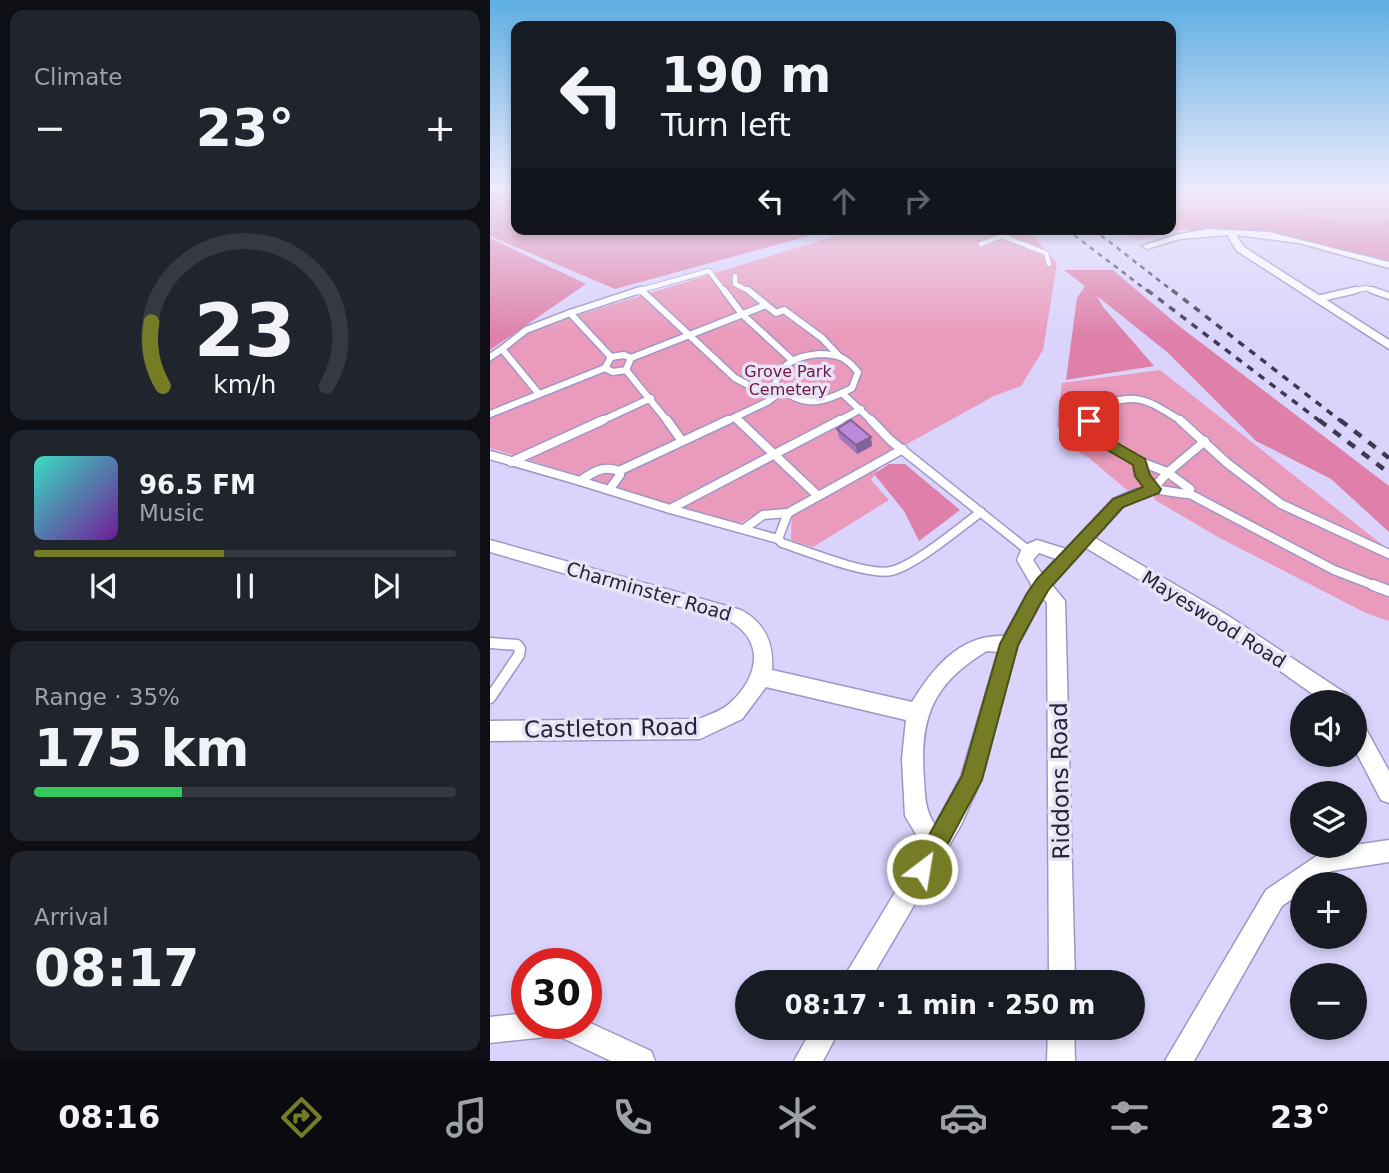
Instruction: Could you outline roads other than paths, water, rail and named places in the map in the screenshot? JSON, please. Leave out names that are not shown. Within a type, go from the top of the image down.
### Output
[{"type":"street","points":[[1147,246],[1169,239]]},
{"type":"street","points":[[1234,239],[1240,249],[1389,345]]},
{"type":"street","points":[[1289,239],[1389,265]]},
{"type":"street","points":[[861,970],[936,846],[971,780],[1009,644],[1043,584],[1118,503],[1136,494]]},
{"type":"street","name":"Mayeswood Road","points":[[1085,540],[1221,620],[1323,690]]},
{"type":"street","name":"Charminster Road","points":[[490,546],[736,615],[756,629],[762,639],[765,651],[762,677]]},
{"type":"street","points":[[1029,551],[1033,547],[1042,546],[1068,557]]},
{"type":"street","name":"Riddons Road","points":[[1029,551],[1025,560],[1027,566],[1056,601],[1062,970]]},
{"type":"street","points":[[936,846],[916,816],[911,769],[917,713],[935,682],[964,654],[985,643],[1009,644]]},
{"type":"street","points":[[762,677],[917,713]]},
{"type":"street","name":"Castleton Road","points":[[490,731],[700,729],[736,712],[762,677]]},
{"type":"street","points":[[1367,751],[1389,792]]},
{"type":"street","points":[[1179,1061],[1274,898],[1327,860],[1389,851]]},
{"type":"street","points":[[490,1030],[511,1028]]},
{"type":"street","points":[[595,1039],[641,1061]]},
{"type":"street","points":[[808,1061],[820,1040]]},
{"type":"street","points":[[1061,1040],[1061,1061]]},
{"type":"lane","points":[[981,244],[995,239]]},
{"type":"lane","points":[[1009,239],[1046,253],[1049,264]]},
{"type":"lane","points":[[490,357],[526,330],[641,290],[709,271],[742,314],[793,361]]},
{"type":"lane","points":[[735,276],[735,284],[747,289],[776,313],[784,310],[822,338],[838,355],[855,365],[858,372],[852,388],[830,400],[808,402],[789,398],[775,384],[776,375],[782,367],[814,353],[838,355]]},
{"type":"lane","points":[[1317,299],[1366,288],[1389,296]]},
{"type":"lane","points":[[641,290],[735,378],[752,387],[782,391]]},
{"type":"lane","points":[[611,357],[624,355],[631,358],[766,305]]},
{"type":"lane","points":[[570,313],[611,357]]},
{"type":"lane","points":[[502,349],[539,394]]},
{"type":"lane","points":[[490,414],[605,368],[611,357]]},
{"type":"lane","points":[[626,370],[631,358]]},
{"type":"lane","points":[[605,368],[613,372],[626,370]]},
{"type":"lane","points":[[626,370],[651,398],[682,441]]},
{"type":"lane","points":[[580,481],[604,467],[619,471],[767,402],[782,391]]},
{"type":"lane","points":[[842,393],[862,409],[890,439],[1029,551]]},
{"type":"lane","points":[[1188,493],[1190,489],[1186,483],[1150,462],[1140,463],[1102,441],[1094,432],[1089,419],[1094,407],[1124,397],[1145,400],[1176,416],[1197,432],[1255,486],[1281,504],[1389,554]]},
{"type":"lane","points":[[511,462],[651,398]]},
{"type":"lane","points":[[670,509],[862,409]]},
{"type":"lane","points":[[736,417],[817,495]]},
{"type":"lane","points":[[1136,494],[1153,489],[1167,473],[1205,441]]},
{"type":"lane","points":[[744,529],[763,515],[788,513],[903,449]]},
{"type":"lane","points":[[490,456],[778,539],[782,543],[882,573],[899,568],[981,512]]},
{"type":"lane","points":[[1140,463],[1142,476],[1153,489],[1164,493],[1188,493],[1334,570],[1389,591]]},
{"type":"lane","points":[[609,490],[617,480],[619,471]]},
{"type":"lane","points":[[778,539],[788,513]]},
{"type":"lane","points":[[490,643],[510,643],[520,649],[519,655],[490,698]]},
{"type":"railway","points":[[1079,239],[1149,292]]},
{"type":"railway","points":[[1105,239],[1174,292]]},
{"type":"railway","points":[[1147,290],[1321,422]]},
{"type":"railway","points":[[1172,290],[1342,422]]},
{"type":"railway","points":[[1319,420],[1389,473]]},
{"type":"railway","points":[[1340,420],[1389,458]]},
{"type":"park label","name":"Grove Park Cemetery","points":[[788,380]]}]
